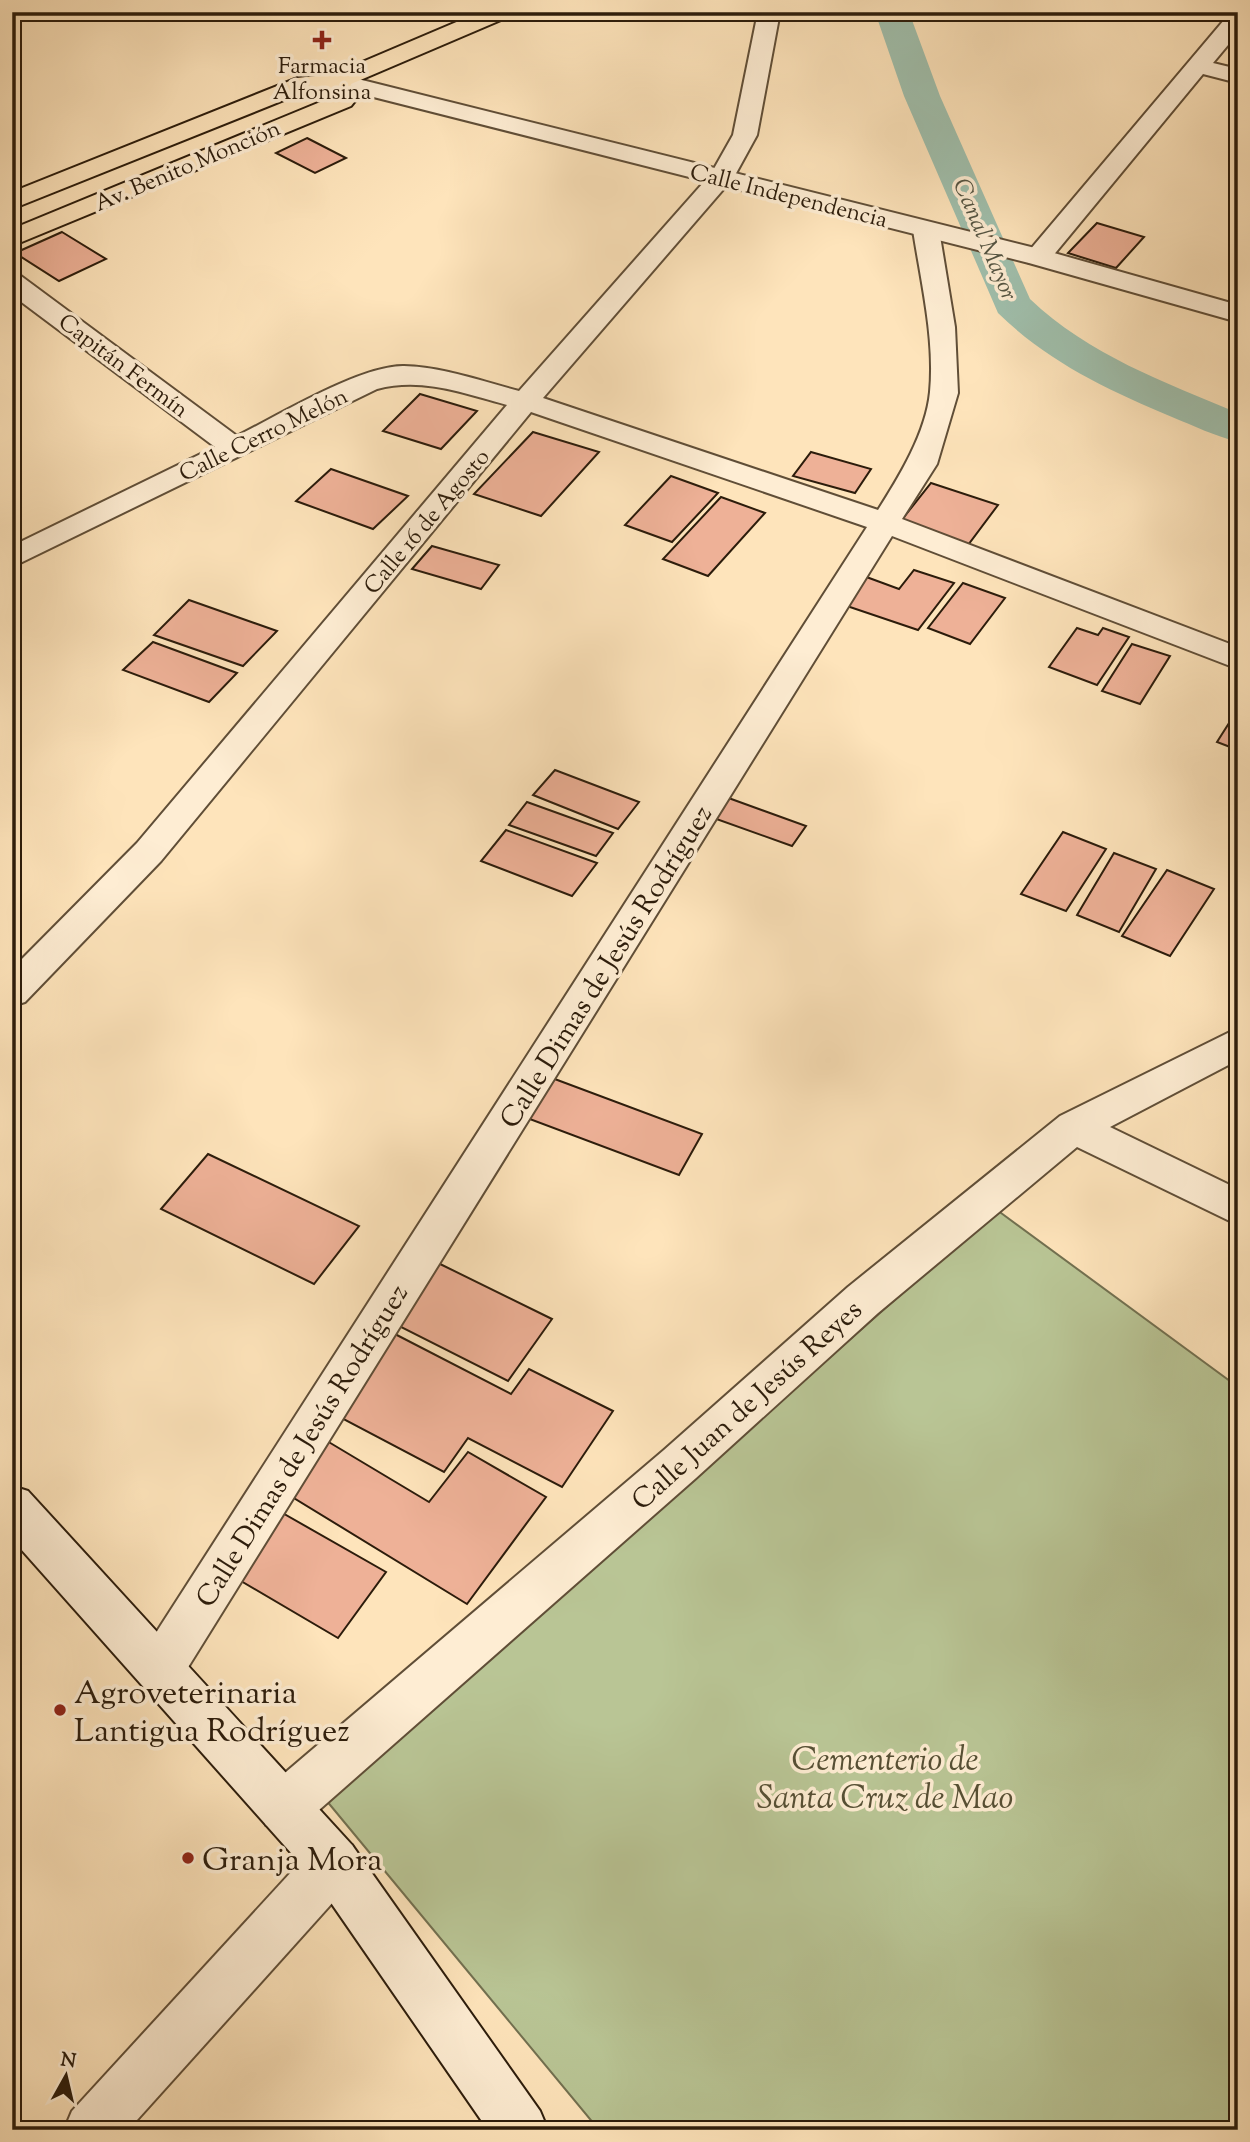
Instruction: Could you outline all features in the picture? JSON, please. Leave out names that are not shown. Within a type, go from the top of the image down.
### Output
[{"type":"main road","name":"Av. Benito Monción","points":[[12,201],[305,83],[338,81],[500,12]]},
{"type":"main road","name":"Av. Benito Monción","points":[[12,238],[343,101],[338,81]]},
{"type":"street","name":"Calle 16 de Agosto","points":[[12,992],[149,852],[526,401],[722,177],[745,135],[755,96],[769,12]]},
{"type":"street","points":[[1032,256],[1238,18]]},
{"type":"street","points":[[1198,66],[1238,76]]},
{"type":"street","name":"Calle Independencia","points":[[338,81],[1032,256],[1238,314]]},
{"type":"street","name":"Calle Dimas de Jesús Rodríguez","points":[[160,1669],[922,464],[944,393],[936,233]]},
{"type":"street","name":"Capitán Fermín","points":[[12,282],[235,448]]},
{"type":"street","name":"Calle Cerro Melón","points":[[12,558],[367,383],[401,374],[440,378],[526,401],[885,523],[1238,659]]},
{"type":"street","name":"Calle Juan de Jesús Reyes","points":[[284,1807],[670,1473],[863,1300],[1074,1128],[1238,1043]]},
{"type":"street","points":[[1074,1128],[1238,1208]]},
{"type":"street","points":[[12,1506],[334,1863],[521,2130]]},
{"type":"street","points":[[91,2130],[334,1863]]},
{"type":"green space","name":"Cementerio de Santa Cruz de Mao","points":[[997,1210],[1238,1387],[1238,2130],[599,2130],[326,1800]]},
{"type":"building","points":[[307,138],[346,158],[315,173],[276,153]]},
{"type":"building","points":[[1097,223],[1144,237],[1116,268],[1068,253]]},
{"type":"building","points":[[62,232],[106,259],[59,281],[15,253]]},
{"type":"building","points":[[420,394],[477,411],[441,449],[383,431]]},
{"type":"building","points":[[533,432],[599,452],[541,516],[474,494]]},
{"type":"building","points":[[811,452],[871,469],[855,493],[793,476]]},
{"type":"building","points":[[331,469],[408,496],[373,529],[296,501]]},
{"type":"building","points":[[671,476],[718,493],[672,542],[625,525]]},
{"type":"building","points":[[931,483],[998,505],[968,545],[900,522]]},
{"type":"building","points":[[721,497],[765,513],[708,576],[663,559]]},
{"type":"building","points":[[432,546],[499,565],[481,589],[412,569]]},
{"type":"building","points":[[914,570],[954,583],[918,630],[838,603],[861,575],[899,589]]},
{"type":"building","points":[[963,583],[1005,598],[970,644],[928,628]]},
{"type":"building","points":[[189,600],[277,631],[243,666],[154,635]]},
{"type":"building","points":[[1077,628],[1098,635],[1103,628],[1129,637],[1097,685],[1049,667]]},
{"type":"building","points":[[153,642],[237,673],[209,702],[123,670]]},
{"type":"building","points":[[1132,644],[1170,656],[1140,704],[1102,691]]},
{"type":"building","points":[[1238,709],[1238,750],[1217,742]]},
{"type":"building","points":[[555,770],[639,802],[618,829],[533,795]]},
{"type":"building","points":[[723,796],[806,826],[792,846],[708,816]]},
{"type":"building","points":[[527,802],[613,833],[596,856],[509,825]]},
{"type":"building","points":[[506,830],[597,863],[572,896],[481,861]]},
{"type":"building","points":[[1063,832],[1106,849],[1066,911],[1021,894]]},
{"type":"building","points":[[1114,853],[1156,869],[1119,932],[1077,915]]},
{"type":"building","points":[[1167,870],[1214,889],[1170,956],[1122,936]]},
{"type":"building","points":[[552,1078],[702,1134],[679,1175],[527,1118]]},
{"type":"building","points":[[208,1154],[359,1226],[314,1284],[161,1209]]},
{"type":"building","points":[[436,1262],[552,1319],[508,1381],[391,1322]]},
{"type":"building","points":[[391,1332],[511,1394],[529,1369],[613,1411],[562,1487],[468,1438],[444,1472],[330,1412]]},
{"type":"building","points":[[327,1441],[429,1502],[468,1452],[546,1497],[467,1604],[284,1492]]},
{"type":"building","points":[[272,1507],[386,1572],[338,1638],[224,1571]]},
{"type":"waterway","name":"Canal Mayor","points":[[892,12],[922,96],[1012,304],[1061,346],[1088,362],[1238,429]]},
{"type":"place","name":"Farmacia Alfonsina","points":[[322,40]]},
{"type":"place","name":"Agroveterinaria Lantigua Rodríguez","points":[[60,1710]]},
{"type":"place","name":"Granja Mora","points":[[188,1858]]}]
